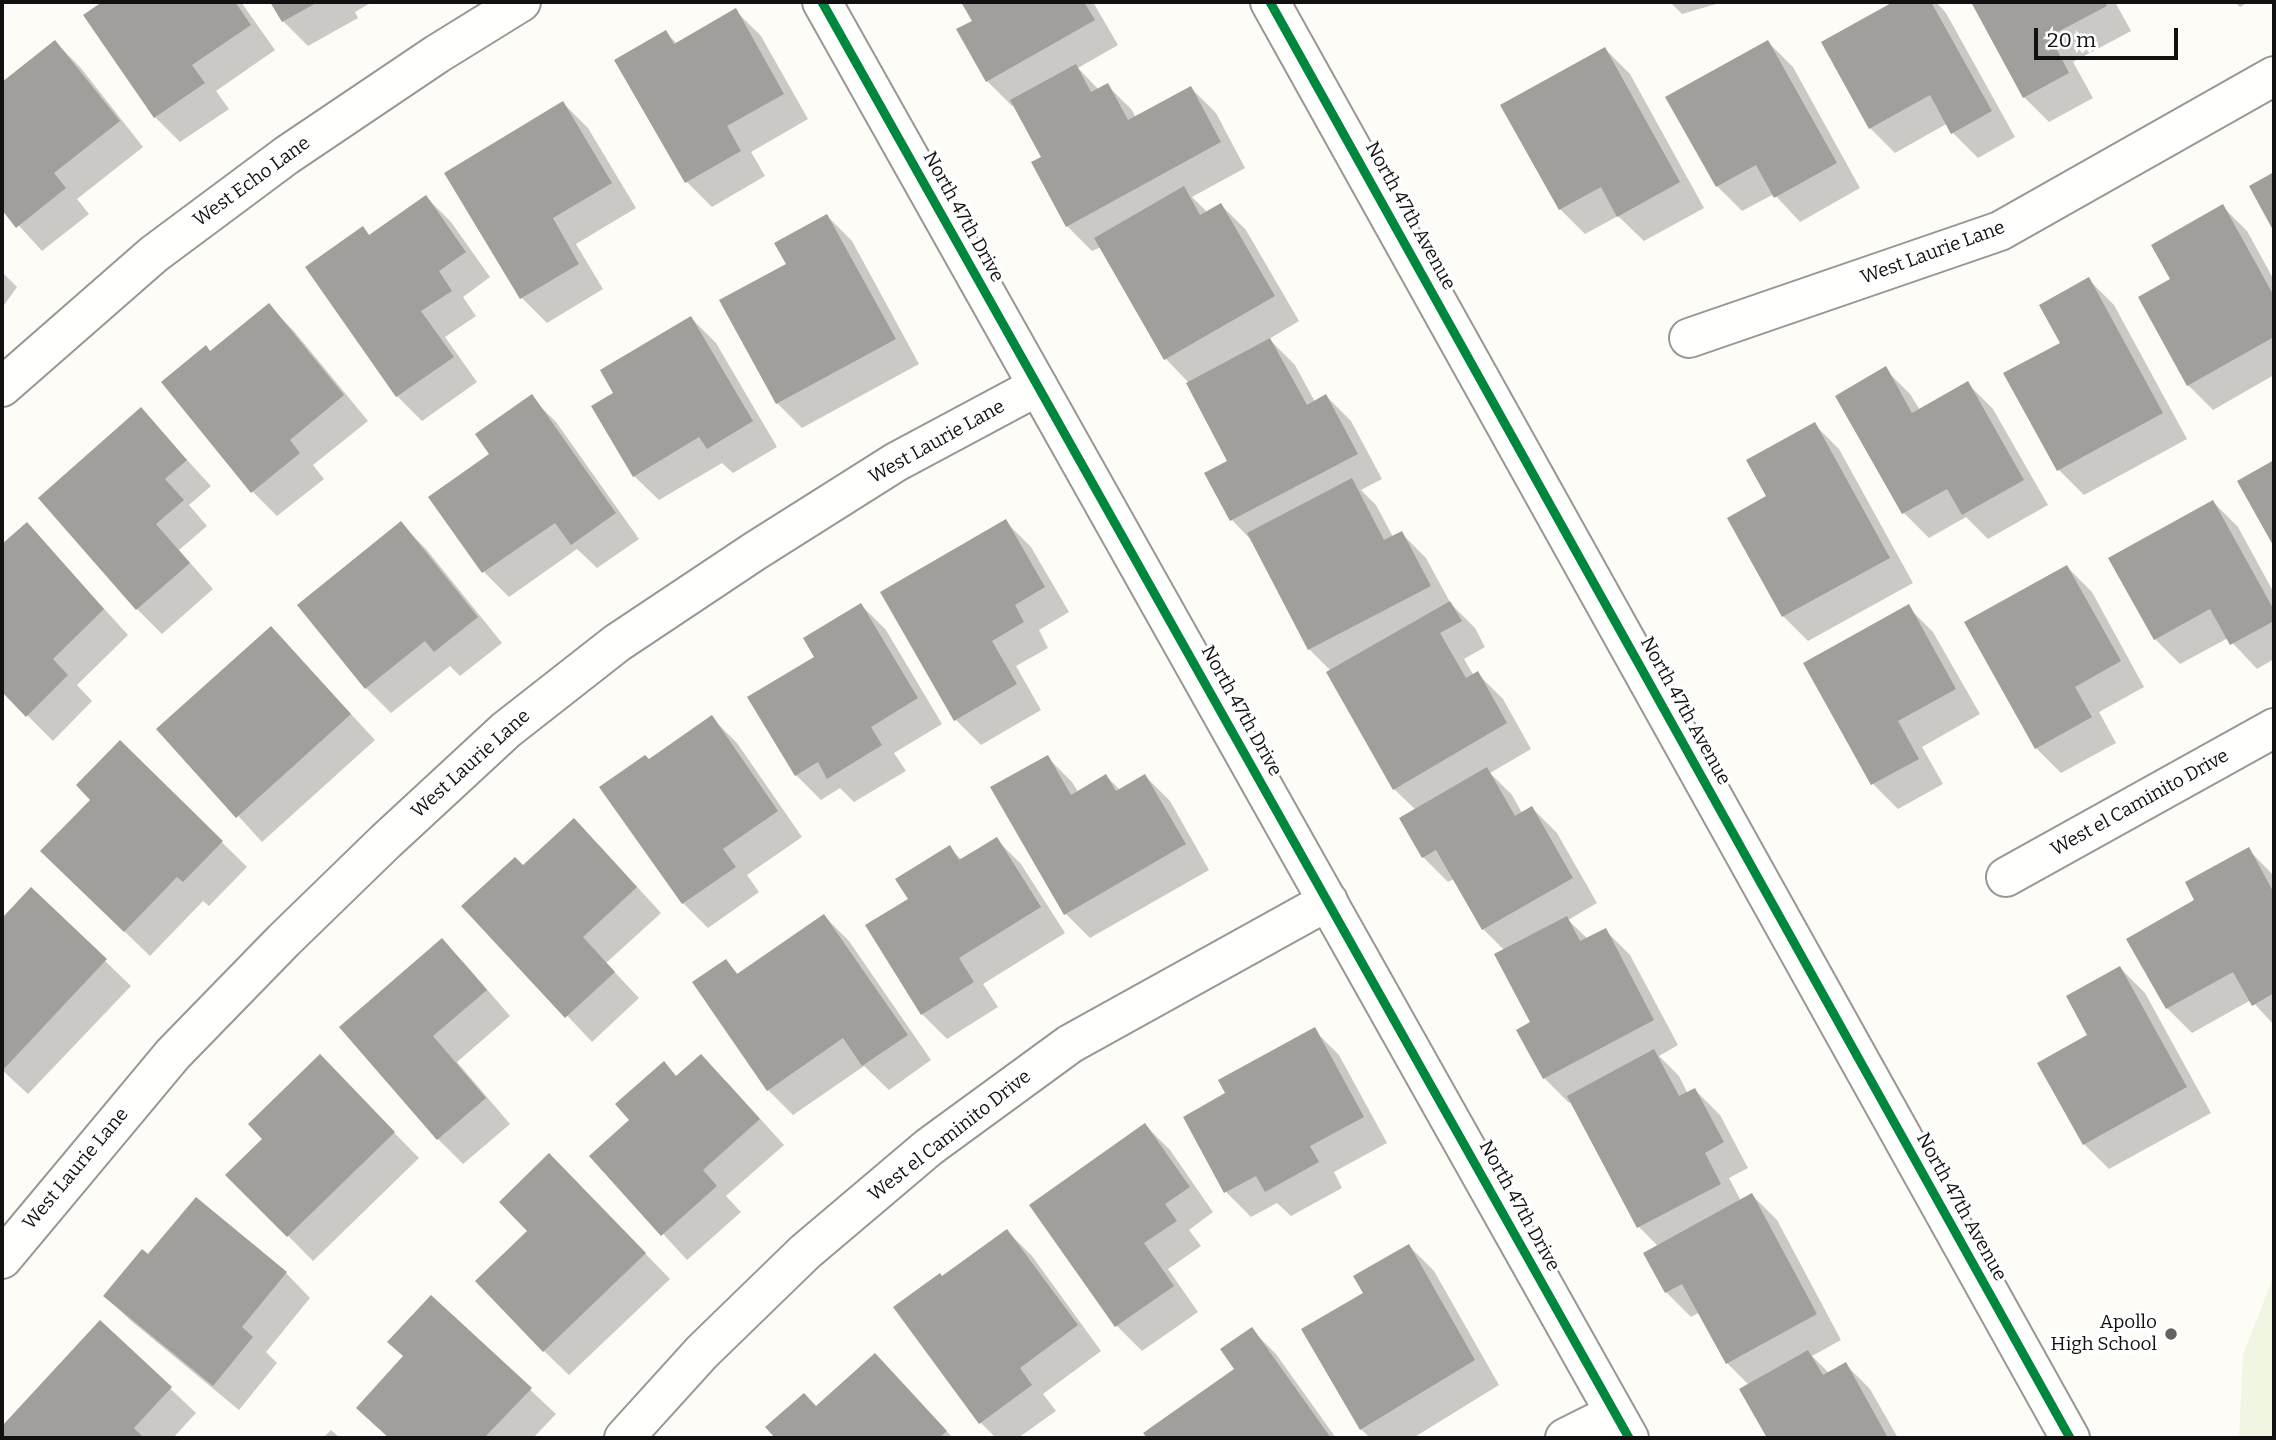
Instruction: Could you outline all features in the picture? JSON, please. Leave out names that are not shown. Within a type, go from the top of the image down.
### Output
[{"type":"street","name":"West Echo Lane","points":[[2,387],[154,254],[287,155],[437,54],[521,2]]},
{"type":"street","name":"North 47th Drive","points":[[822,2],[1622,1425]]},
{"type":"street","name":"North 47th Avenue","points":[[1270,2],[2070,1438]]},
{"type":"street","name":"West Laurie Lane","points":[[1689,338],[2000,232],[2274,76]]},
{"type":"street","name":"West Laurie Lane","points":[[2,1259],[173,1054],[312,913],[506,730],[617,643],[755,551],[896,462],[1038,386]]},
{"type":"street","name":"West el Caminito Drive","points":[[2006,877],[2274,728]]},
{"type":"street","name":"West el Caminito Drive","points":[[624,1438],[702,1352],[805,1252],[929,1147],[1070,1044],[1328,901]]},
{"type":"street","points":[[1565,1438],[1622,1425]]},
{"type":"green space","points":[[2274,1275],[2274,1438],[2239,1438],[2243,1355]]},
{"type":"building","points":[[102,2],[235,2],[251,25],[192,65],[205,83],[154,118],[83,15]]},
{"type":"building","points":[[270,2],[318,2],[282,22]]},
{"type":"building","points":[[961,2],[1084,2],[1095,20],[986,82],[956,29],[972,21]]},
{"type":"building","points":[[1893,2],[1931,2],[1992,111],[1951,134],[1930,95],[1869,129],[1821,42]]},
{"type":"building","points":[[1971,2],[2105,2],[2107,6],[2050,36],[2069,73],[2023,98]]},
{"type":"building","points":[[736,8],[784,94],[727,126],[741,151],[685,183],[614,60],[666,30],[674,44]]},
{"type":"building","points":[[55,40],[120,121],[54,173],[66,188],[16,228],[2,210],[2,82]]},
{"type":"building","points":[[1768,40],[1837,163],[1774,198],[1756,165],[1716,187],[1665,97]]},
{"type":"building","points":[[1605,47],[1680,182],[1617,217],[1601,187],[1559,210],[1500,105]]},
{"type":"building","points":[[1076,64],[1091,92],[1108,83],[1128,120],[1191,86],[1221,142],[1066,227],[1031,162],[1041,157],[1010,100]]},
{"type":"building","points":[[563,101],[612,183],[553,218],[579,264],[520,299],[444,173]]},
{"type":"building","points":[[2274,172],[2274,232],[2249,186]]},
{"type":"building","points":[[1184,186],[1200,215],[1221,203],[1275,296],[1164,360],[1094,238]]},
{"type":"building","points":[[426,195],[466,252],[439,271],[452,291],[421,311],[454,357],[396,397],[305,267],[363,226],[369,235]]},
{"type":"building","points":[[2223,204],[2274,296],[2274,337],[2187,386],[2138,297],[2170,279],[2151,245]]},
{"type":"building","points":[[827,214],[896,339],[776,404],[719,300],[786,264],[774,243]]},
{"type":"building","points":[[2089,277],[2163,413],[2057,471],[2003,373],[2060,343],[2039,305]]},
{"type":"building","points":[[269,303],[344,395],[290,440],[300,453],[251,493],[161,382],[206,345],[210,351]]},
{"type":"building","points":[[691,316],[753,421],[707,449],[699,437],[633,477],[591,406],[613,393],[600,370]]},
{"type":"building","points":[[1270,338],[1307,405],[1326,394],[1358,454],[1230,521],[1204,473],[1227,461],[1186,383]]},
{"type":"building","points":[[1886,366],[1912,413],[1968,381],[2024,480],[1962,515],[1947,489],[1902,514],[1835,396]]},
{"type":"building","points":[[532,394],[616,513],[571,545],[555,523],[482,573],[428,497],[489,454],[475,434]]},
{"type":"building","points":[[141,407],[187,460],[165,479],[184,500],[156,524],[190,563],[136,610],[38,498]]},
{"type":"building","points":[[1815,422],[1890,558],[1782,617],[1727,518],[1766,496],[1746,460]]},
{"type":"building","points":[[2274,460],[2274,547],[2237,481]]},
{"type":"building","points":[[1352,478],[1384,540],[1402,531],[1431,586],[1308,650],[1247,533]]},
{"type":"building","points":[[2213,500],[2274,610],[2274,621],[2230,645],[2210,609],[2154,640],[2108,558]]},
{"type":"building","points":[[1006,519],[1045,587],[1015,605],[1024,622],[992,641],[1017,684],[954,721],[880,592]]},
{"type":"building","points":[[401,521],[478,617],[434,652],[425,641],[365,689],[297,605]]},
{"type":"building","points":[[27,522],[104,609],[53,659],[68,675],[26,717],[2,692],[2,544]]},
{"type":"building","points":[[2067,565],[2121,661],[2075,687],[2092,717],[2035,749],[1964,622]]},
{"type":"building","points":[[1450,601],[1462,621],[1440,633],[1466,678],[1478,671],[1507,723],[1393,790],[1326,672]]},
{"type":"building","points":[[861,603],[918,698],[871,727],[882,745],[827,779],[818,762],[795,776],[747,697],[814,657],[803,638]]},
{"type":"building","points":[[1909,604],[1956,689],[1898,721],[1919,759],[1871,785],[1803,663]]},
{"type":"building","points":[[271,626],[351,714],[236,818],[156,729]]},
{"type":"building","points":[[712,715],[778,811],[723,849],[736,867],[682,904],[599,787],[645,755],[649,759]]},
{"type":"building","points":[[120,740],[223,841],[183,882],[177,877],[124,932],[40,851],[90,800],[76,785]]},
{"type":"building","points":[[1048,755],[1071,795],[1106,774],[1116,791],[1145,774],[1186,844],[1064,915],[990,787]]},
{"type":"building","points":[[1487,767],[1515,816],[1532,806],[1573,878],[1482,930],[1436,850],[1422,858],[1399,818]]},
{"type":"building","points":[[574,818],[637,887],[583,937],[615,972],[565,1018],[461,906],[515,857],[523,865]]},
{"type":"building","points":[[997,837],[1041,907],[959,958],[974,982],[921,1015],[865,925],[908,899],[895,879],[950,845],[959,860]]},
{"type":"building","points":[[2249,847],[2274,893],[2274,993],[2252,1006],[2233,972],[2166,1009],[2126,939],[2194,900],[2185,882]]},
{"type":"building","points":[[31,887],[107,959],[2,1071],[2,915],[4,916]]},
{"type":"building","points":[[824,914],[908,1035],[862,1066],[843,1038],[767,1091],[692,982],[726,959],[737,974]]},
{"type":"building","points":[[1567,916],[1580,941],[1606,928],[1654,1020],[1543,1079],[1516,1030],[1530,1022],[1494,954]]},
{"type":"building","points":[[442,938],[487,990],[433,1036],[486,1098],[437,1140],[339,1027]]},
{"type":"building","points":[[2120,966],[2187,1087],[2083,1145],[2037,1063],[2087,1035],[2066,996]]},
{"type":"building","points":[[1315,1027],[1364,1117],[1310,1146],[1319,1162],[1265,1192],[1256,1176],[1224,1193],[1183,1117],[1225,1093],[1218,1080]]},
{"type":"building","points":[[1654,1049],[1679,1096],[1695,1088],[1724,1142],[1705,1153],[1721,1184],[1637,1228],[1567,1096]]},
{"type":"building","points":[[320,1054],[395,1132],[287,1237],[225,1175],[262,1139],[248,1124]]},
{"type":"building","points":[[701,1054],[760,1119],[703,1170],[717,1186],[661,1236],[589,1156],[629,1120],[615,1104],[664,1061],[676,1076]]},
{"type":"building","points":[[1145,1123],[1190,1187],[1165,1204],[1177,1221],[1144,1243],[1174,1286],[1115,1327],[1029,1205]]},
{"type":"building","points":[[549,1153],[646,1253],[543,1352],[475,1281],[527,1231],[499,1202]]},
{"type":"building","points":[[1752,1193],[1817,1314],[1726,1364],[1682,1284],[1665,1293],[1643,1253]]},
{"type":"building","points":[[196,1197],[287,1272],[242,1327],[253,1337],[213,1386],[103,1296],[142,1249],[148,1254]]},
{"type":"building","points":[[1007,1229],[1078,1325],[1020,1368],[1032,1385],[979,1424],[893,1307]]},
{"type":"building","points":[[1409,1244],[1475,1360],[1360,1430],[1301,1329],[1363,1293],[1353,1276]]},
{"type":"building","points":[[431,1295],[532,1388],[484,1438],[389,1438],[356,1408],[403,1356],[387,1342]]},
{"type":"building","points":[[100,1320],[172,1387],[134,1428],[144,1438],[2,1438],[2,1426]]},
{"type":"building","points":[[1252,1327],[1331,1438],[1147,1438],[1143,1433],[1234,1369],[1220,1349]]},
{"type":"building","points":[[1808,1350],[1823,1375],[1846,1362],[1888,1438],[1767,1438],[1739,1389]]},
{"type":"building","points":[[875,1353],[947,1431],[939,1438],[775,1438],[765,1427],[804,1393],[816,1406]]},
{"type":"cycle path","points":[[822,2],[1629,1438]]},
{"type":"cycle path","points":[[1270,2],[2070,1438]]},
{"type":"place","name":"Apollo High School","points":[[2171,1334]]}]
